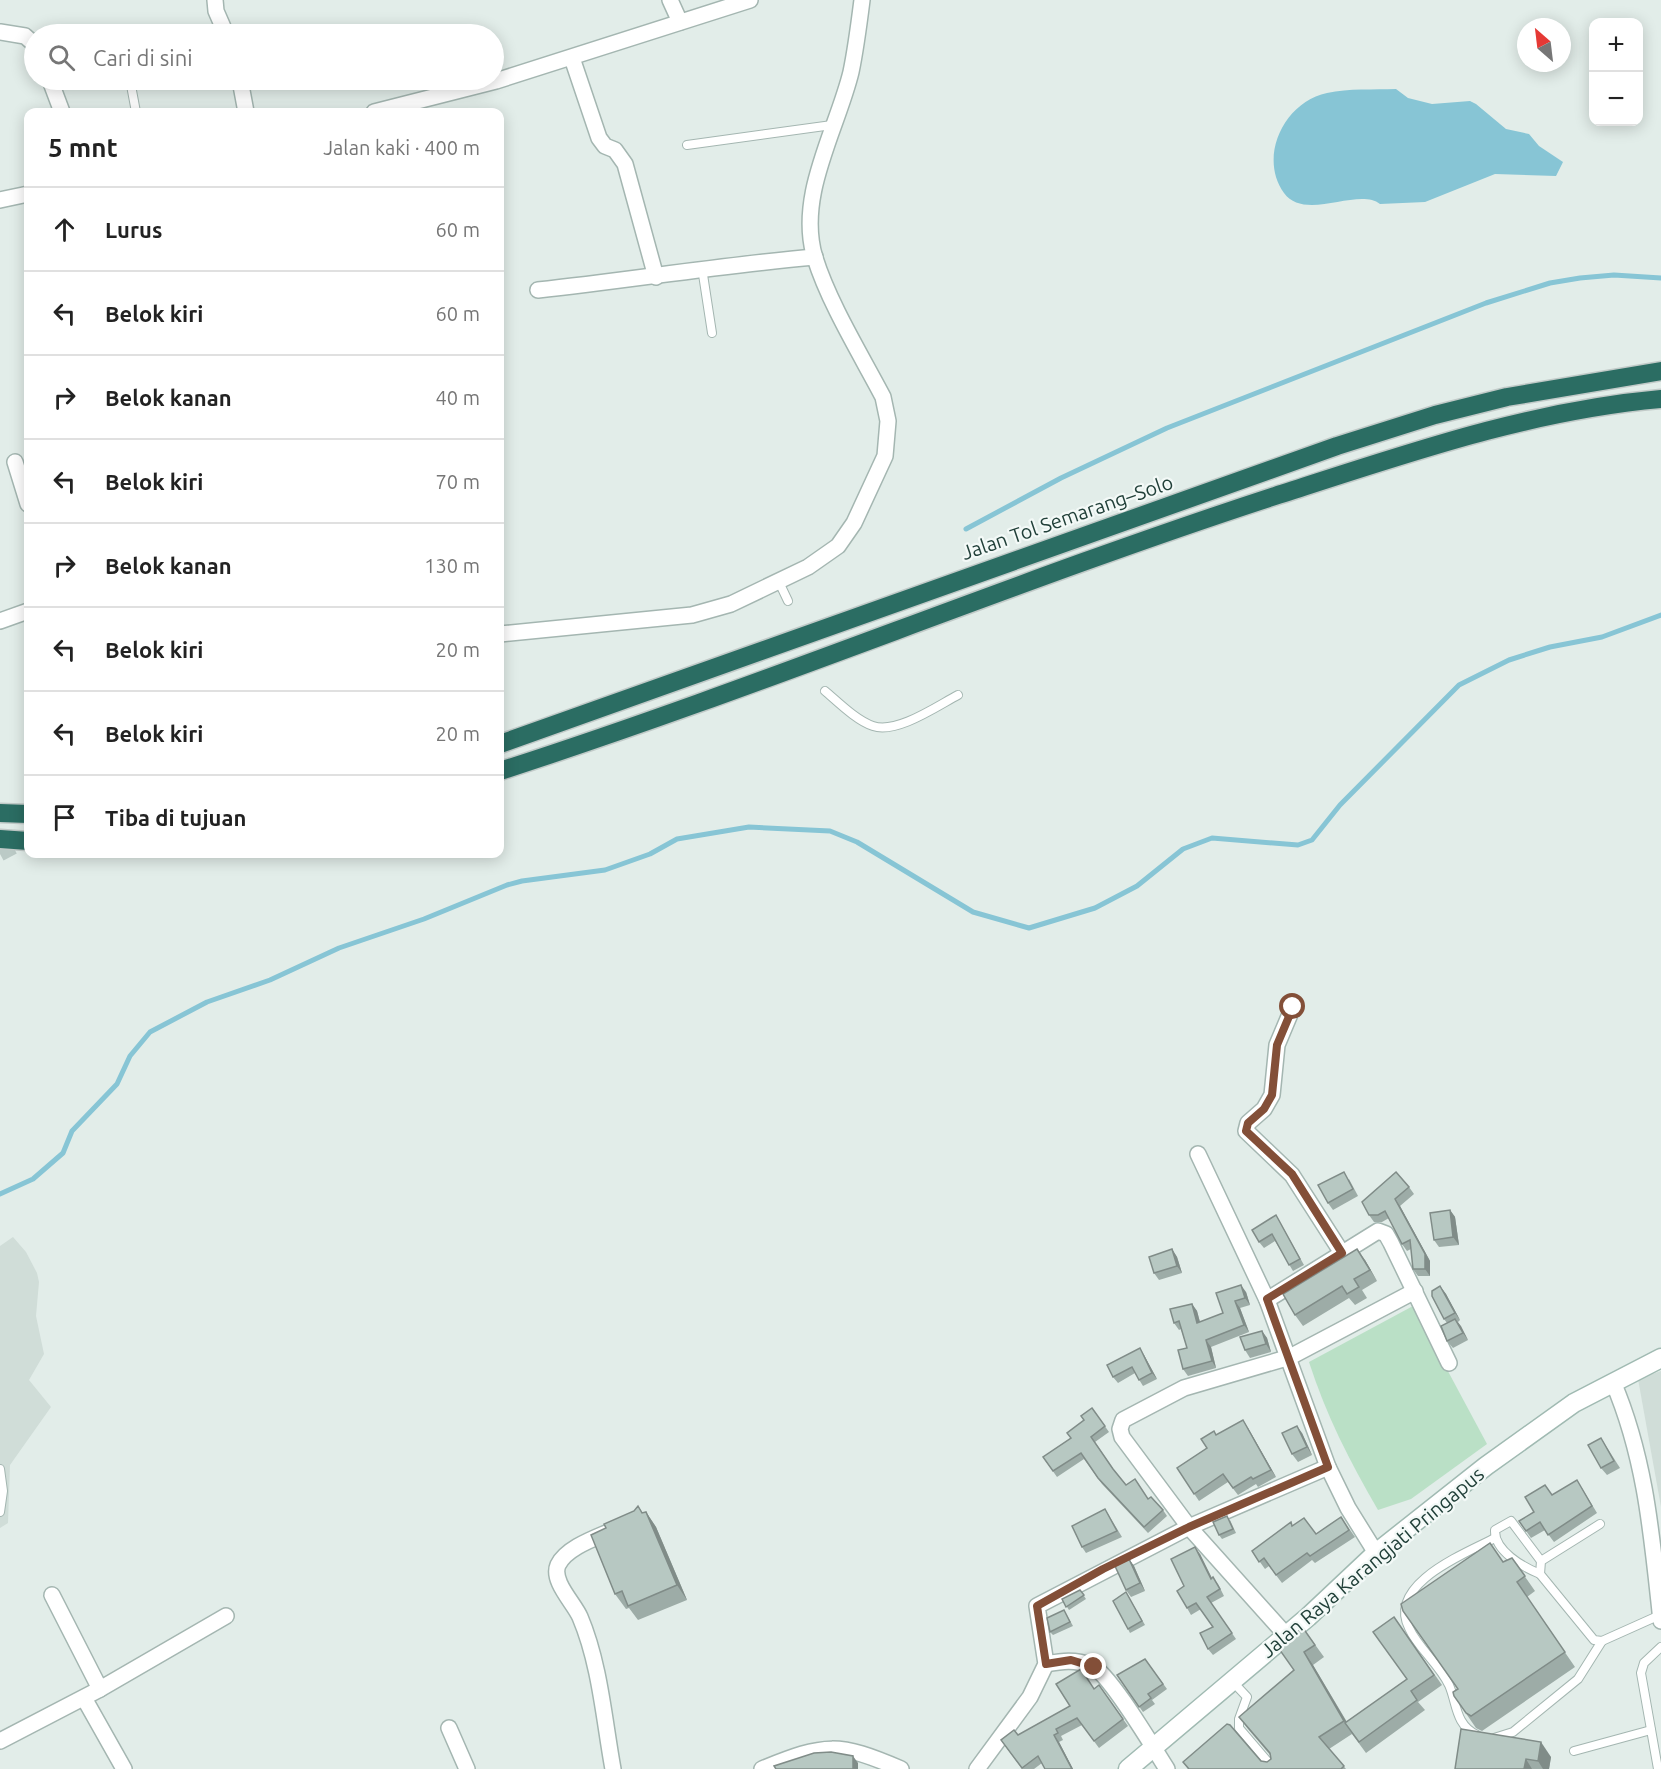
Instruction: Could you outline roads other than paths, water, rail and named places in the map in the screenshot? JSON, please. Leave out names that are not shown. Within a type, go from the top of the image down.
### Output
[{"type":"highway","name":"Jalan Tol Semarang–Solo","points":[[504,743],[1337,446],[1435,415],[1507,397],[1661,371]]},
{"type":"highway","points":[[504,770],[605,737],[727,691],[856,648],[1170,530],[1470,433],[1610,403],[1661,399]]},
{"type":"highway","points":[[0,813],[24,814]]},
{"type":"highway","points":[[0,839],[24,841]]},
{"type":"street","points":[[214,0],[222,24]]},
{"type":"street","points":[[670,0],[680,22]]},
{"type":"street","points":[[504,78],[750,0]]},
{"type":"street","points":[[504,634],[692,615],[731,604],[808,567],[838,546],[854,523],[885,456],[888,421],[883,397],[815,257],[812,207],[825,143],[850,74],[862,0]]},
{"type":"street","points":[[0,32],[24,36]]},
{"type":"street","points":[[572,58],[599,138],[605,146],[615,150],[625,164],[656,277]]},
{"type":"street","points":[[54,90],[60,108]]},
{"type":"street","points":[[242,90],[245,108]]},
{"type":"street","points":[[394,108],[464,90]]},
{"type":"street","points":[[0,200],[24,195]]},
{"type":"street","points":[[538,290],[656,277],[702,268],[815,257]]},
{"type":"street","points":[[15,462],[24,491]]},
{"type":"street","points":[[0,621],[24,612]]},
{"type":"street","points":[[1293,1007],[1277,1045],[1272,1095],[1264,1109],[1248,1123],[1246,1131],[1292,1174],[1342,1253]]},
{"type":"street","points":[[1198,1154],[1267,1299],[1290,1357],[1328,1467],[1348,1508],[1376,1553]]},
{"type":"street","points":[[1267,1299],[1378,1231],[1386,1234],[1449,1364]]},
{"type":"street","points":[[1286,1635],[1189,1527],[1122,1437],[1120,1429],[1123,1420],[1184,1388],[1290,1357],[1414,1291]]},
{"type":"street","name":"Jalan Raya Karangjati Pringapus","points":[[1128,1769],[1286,1635],[1376,1553],[1486,1466],[1574,1403],[1661,1358]]},
{"type":"street","points":[[1612,1382],[1629,1420],[1642,1468],[1661,1621]]},
{"type":"street","points":[[977,1769],[1030,1697],[1046,1664],[1037,1606],[1103,1569],[1189,1527],[1328,1467]]},
{"type":"street","points":[[613,1769],[588,1635],[575,1604],[557,1579],[556,1572],[559,1563],[578,1546],[630,1522]]},
{"type":"street","points":[[52,1595],[100,1689]]},
{"type":"street","points":[[0,1741],[84,1698],[226,1616]]},
{"type":"street","points":[[1046,1664],[1071,1660],[1094,1667],[1167,1769]]},
{"type":"street","points":[[84,1698],[124,1769]]},
{"type":"street","points":[[449,1728],[467,1769]]},
{"type":"street","points":[[762,1769],[828,1748],[846,1748],[901,1769]]},
{"type":"lane","points":[[132,90],[135,108]]},
{"type":"lane","points":[[687,145],[832,125]]},
{"type":"lane","points":[[702,268],[712,333]]},
{"type":"lane","points":[[779,582],[788,601]]},
{"type":"lane","points":[[825,691],[872,726],[884,728],[896,726],[958,695]]},
{"type":"lane","points":[[0,1469],[3,1491],[0,1512]]},
{"type":"lane","points":[[1540,1574],[1541,1561],[1511,1521],[1495,1530],[1495,1538],[1508,1555],[1525,1568],[1540,1574],[1594,1640],[1602,1641],[1660,1615]]},
{"type":"lane","points":[[1541,1561],[1600,1524]]},
{"type":"lane","points":[[1495,1538],[1426,1577],[1408,1594],[1403,1609],[1408,1628],[1449,1685],[1454,1704],[1468,1731],[1480,1737],[1495,1738],[1513,1732],[1578,1679],[1602,1641]]},
{"type":"lane","points":[[1658,1769],[1641,1673],[1644,1663],[1661,1647]]},
{"type":"lane","points":[[1232,1681],[1247,1697],[1239,1719],[1239,1728],[1274,1769]]},
{"type":"lane","points":[[1230,1727],[1239,1719]]},
{"type":"lane","points":[[1574,1751],[1651,1730]]},
{"type":"water","points":[[1396,89],[1408,98],[1432,104],[1470,101],[1506,129],[1529,134],[1539,146],[1563,162],[1556,176],[1495,174],[1425,202],[1380,204],[1359,199],[1305,205],[1293,201],[1284,193],[1277,179],[1274,163],[1275,148],[1280,133],[1298,107],[1312,98],[1335,91]]},
{"type":"waterway","points":[[966,529],[1061,478],[1167,428],[1486,303],[1550,283],[1580,278],[1614,275],[1661,278]]},
{"type":"waterway","points":[[0,1194],[33,1179],[63,1153],[72,1131],[117,1084],[130,1056],[150,1032],[207,1002],[270,980],[339,948],[424,919],[507,885],[605,870],[650,854],[677,839],[749,827],[830,831],[857,842],[973,912],[1029,928],[1095,908],[1137,886],[1183,849],[1212,838],[1298,845],[1312,840],[1340,805],[1459,685],[1509,660],[1550,647],[1602,637],[1661,615]]},
{"type":"tunnel","points":[[0,854],[24,841]]}]
